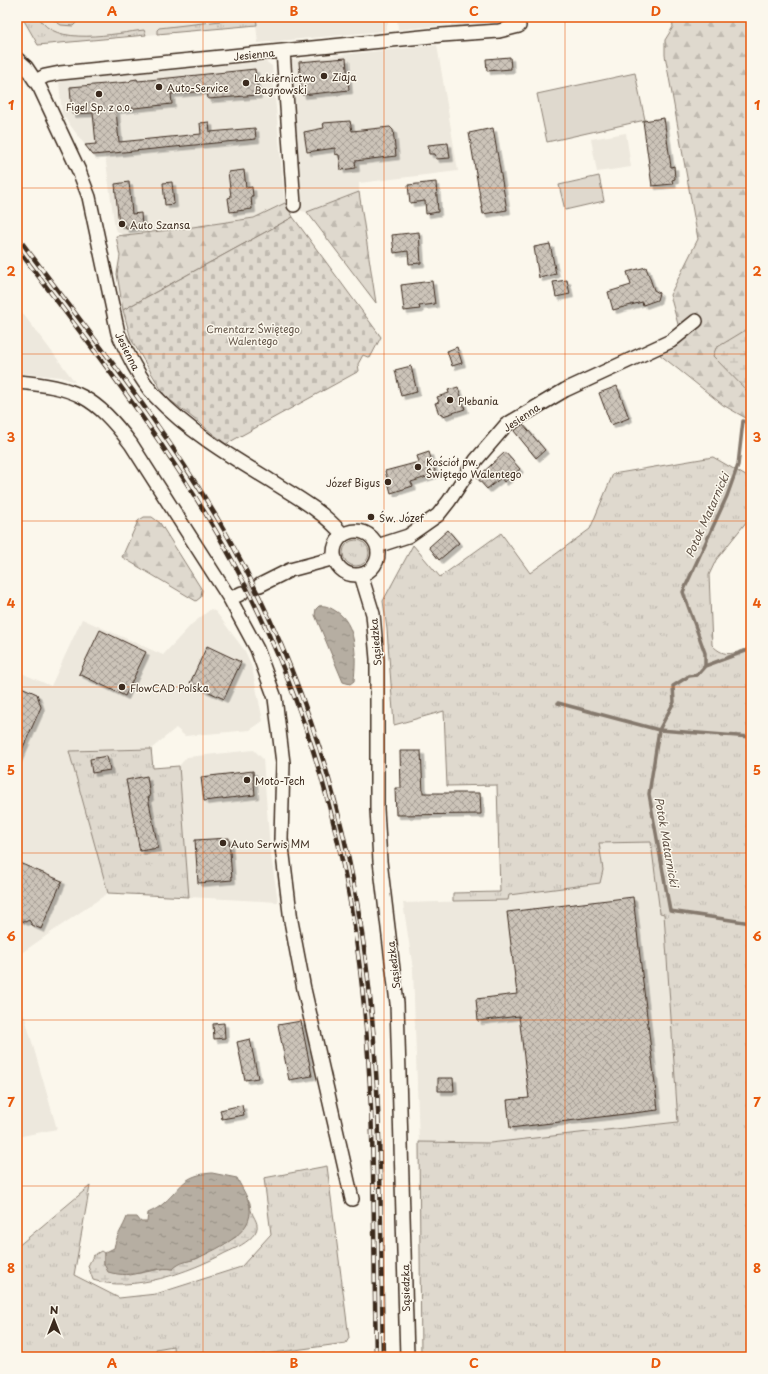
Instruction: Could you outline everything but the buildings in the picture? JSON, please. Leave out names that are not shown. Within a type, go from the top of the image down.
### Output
[{"type":"street","name":"Jesienna","points":[[36,81],[45,76],[60,73],[499,31],[519,26]]},
{"type":"street","name":"Jesienna","points":[[283,51],[294,205]]},
{"type":"street","name":"Jesienna","points":[[17,59],[26,67],[36,81],[79,171],[89,197],[118,333],[126,350],[147,384],[167,407],[199,435],[310,505],[331,520],[343,535]]},
{"type":"street","name":"Jesienna","points":[[377,546],[408,536],[438,515],[476,460],[506,425],[565,390],[671,341],[696,321]]},
{"type":"street","points":[[17,382],[54,386],[78,393],[105,412],[131,444],[230,599],[257,649],[274,698],[283,763],[280,825],[291,921],[304,989],[352,1199]]},
{"type":"street","points":[[356,531],[369,535],[377,546],[378,554],[373,567],[361,575],[347,574],[342,570],[334,558],[335,545],[343,535],[356,531]]},
{"type":"street","points":[[260,585],[290,570],[334,558]]},
{"type":"street","name":"Sąsiedzka","points":[[361,575],[373,614],[377,659],[377,809],[380,861],[397,1003],[407,1357]]},
{"type":"street","points":[[230,599],[242,593]]},
{"type":"shaded area","points":[[22,17],[389,17],[389,21],[385,31],[258,43],[256,25],[38,45]]},
{"type":"shaded area","points":[[397,17],[505,17],[506,24],[451,29],[451,24],[398,30]]},
{"type":"shaded area","name":"Ziaja","points":[[437,45],[458,171],[359,183],[359,192],[307,212],[301,211],[290,60]]},
{"type":"shaded area","points":[[265,61],[272,66],[285,203],[254,218],[179,229],[122,235],[115,229],[105,155],[93,156],[62,114],[59,81]]},
{"type":"shaded area","points":[[626,133],[631,167],[597,172],[591,139]]},
{"type":"shaded area","points":[[17,306],[75,382],[61,377],[17,373]]},
{"type":"shaded area","points":[[211,609],[216,612],[245,651],[252,668],[263,721],[250,730],[185,736],[176,728],[151,749],[69,751],[108,893],[17,956],[17,671],[51,686],[82,619],[163,655],[192,624]]},
{"type":"shaded area","points":[[254,750],[263,759],[270,849],[278,902],[189,897],[179,766],[187,757]]},
{"type":"shaded area","points":[[651,842],[664,914],[678,1122],[490,1143],[419,1142],[413,969],[403,903],[508,900],[508,895],[600,883],[603,870],[599,843]]},
{"type":"shaded area","points":[[17,990],[57,1129],[17,1137]]},
{"type":"shaded area","points":[[173,1346],[174,1357],[157,1357],[156,1349]]},
{"type":"green space","points":[[22,17],[39,17],[46,27],[58,33],[71,36],[103,35],[144,30],[146,35],[38,45]]},
{"type":"green space","points":[[49,17],[76,17],[76,23],[73,26],[61,25]]},
{"type":"green space","points":[[256,17],[257,25],[157,34],[157,30],[159,28]]},
{"type":"green space","points":[[672,17],[751,17],[751,421],[723,405],[659,354],[662,347],[679,328],[670,295],[698,239],[665,55],[665,40],[673,27]]},
{"type":"green space","points":[[635,73],[645,120],[547,142],[537,94]]},
{"type":"green space","points":[[599,176],[604,201],[565,210],[559,185]]},
{"type":"green space","points":[[359,192],[376,303],[307,212]]},
{"type":"green space","points":[[285,203],[293,217],[123,310],[117,274],[120,256],[116,236],[179,229],[254,218]]},
{"type":"green space","name":"Cmentarz Świętego Walentego","points":[[293,217],[381,337],[370,358],[363,355],[358,364],[359,371],[226,444],[165,396],[131,339],[123,310]]},
{"type":"green space","points":[[751,330],[751,395],[713,356],[716,348],[744,331]]},
{"type":"green space","points":[[713,457],[751,479],[751,516],[716,560],[709,575],[712,645],[721,652],[730,654],[751,647],[751,1357],[421,1357],[419,1142],[490,1143],[678,1122],[664,914],[660,913],[651,842],[599,843],[603,870],[600,883],[509,895],[508,900],[453,901],[453,893],[500,892],[497,785],[447,786],[444,711],[394,725],[387,629],[383,601],[413,545],[440,577],[501,533],[530,573],[590,529],[613,474]]},
{"type":"green space","points":[[144,517],[152,517],[160,523],[202,590],[201,597],[196,601],[122,557],[138,521]]},
{"type":"green space","points":[[356,540],[365,544],[369,553],[365,562],[356,566],[347,562],[343,553],[347,544]]},
{"type":"green space","points":[[151,749],[153,768],[179,766],[189,897],[108,893],[69,751]]},
{"type":"green space","points":[[327,1166],[349,1338],[346,1343],[244,1357],[174,1357],[173,1346],[156,1349],[157,1357],[17,1357],[17,1247],[90,1186],[74,1275],[119,1298],[156,1294],[241,1267],[271,1234],[264,1178]]},
{"type":"green space","points":[[248,1199],[257,1224],[257,1230],[249,1240],[237,1247],[195,1267],[143,1282],[125,1284],[93,1280],[88,1266],[93,1256],[101,1251],[104,1253],[104,1264],[130,1275],[166,1268],[173,1269],[179,1263],[196,1259],[236,1237],[249,1206]]},
{"type":"water","points":[[319,606],[329,607],[342,616],[348,623],[354,642],[355,652],[354,681],[350,684],[343,682],[315,615],[316,609]]},
{"type":"water","points":[[212,1173],[237,1178],[248,1200],[250,1211],[248,1221],[236,1236],[217,1249],[198,1258],[182,1263],[173,1269],[157,1269],[135,1274],[118,1274],[108,1272],[104,1264],[104,1253],[114,1248],[116,1240],[127,1217],[137,1217],[141,1222],[147,1222],[148,1213],[162,1204],[184,1182],[195,1176]]},
{"type":"waterway","name":"Potok Matarnicki","points":[[749,410],[751,406]]},
{"type":"waterway","name":"Potok Matarnicki","points":[[743,421],[738,465],[727,496],[683,592],[705,653],[705,666],[697,675],[689,676],[673,686],[674,702],[659,730],[649,794],[670,911],[751,923]]},
{"type":"waterway","points":[[705,666],[751,649]]},
{"type":"waterway","points":[[558,703],[659,730],[751,737]]},
{"type":"tunnel","points":[[242,593],[260,585]]},
{"type":"railway","points":[[17,236],[127,382],[204,496],[253,584],[277,635],[298,686],[316,739],[346,846],[357,900],[371,1005],[380,1156],[383,1357]]},
{"type":"railway","points":[[17,248],[158,439],[209,519],[256,606],[296,702],[313,751],[328,801],[340,851],[350,902],[364,1004],[373,1155],[376,1357]]},
{"type":"place","name":"Ziaja","points":[[324,76]]},
{"type":"place","name":"Lakiernictwo Bagnowski","points":[[246,83]]},
{"type":"place","name":"Auto-Service","points":[[159,87]]},
{"type":"place","name":"Figel Sp. z o.o.","points":[[99,94]]},
{"type":"place","name":"Auto Szansa","points":[[122,224]]},
{"type":"place","name":"Plebania","points":[[450,400]]},
{"type":"place","name":"Kościół pw. Świętego Walentego","points":[[418,467]]},
{"type":"place","name":"Józef Bigus","points":[[388,482]]},
{"type":"place","name":"Św. Józef","points":[[371,517]]},
{"type":"place","name":"FlowCAD Polska","points":[[122,687]]},
{"type":"place","name":"Moto-Tech","points":[[247,780]]},
{"type":"place","name":"Auto Serwis MM","points":[[223,843]]}]
